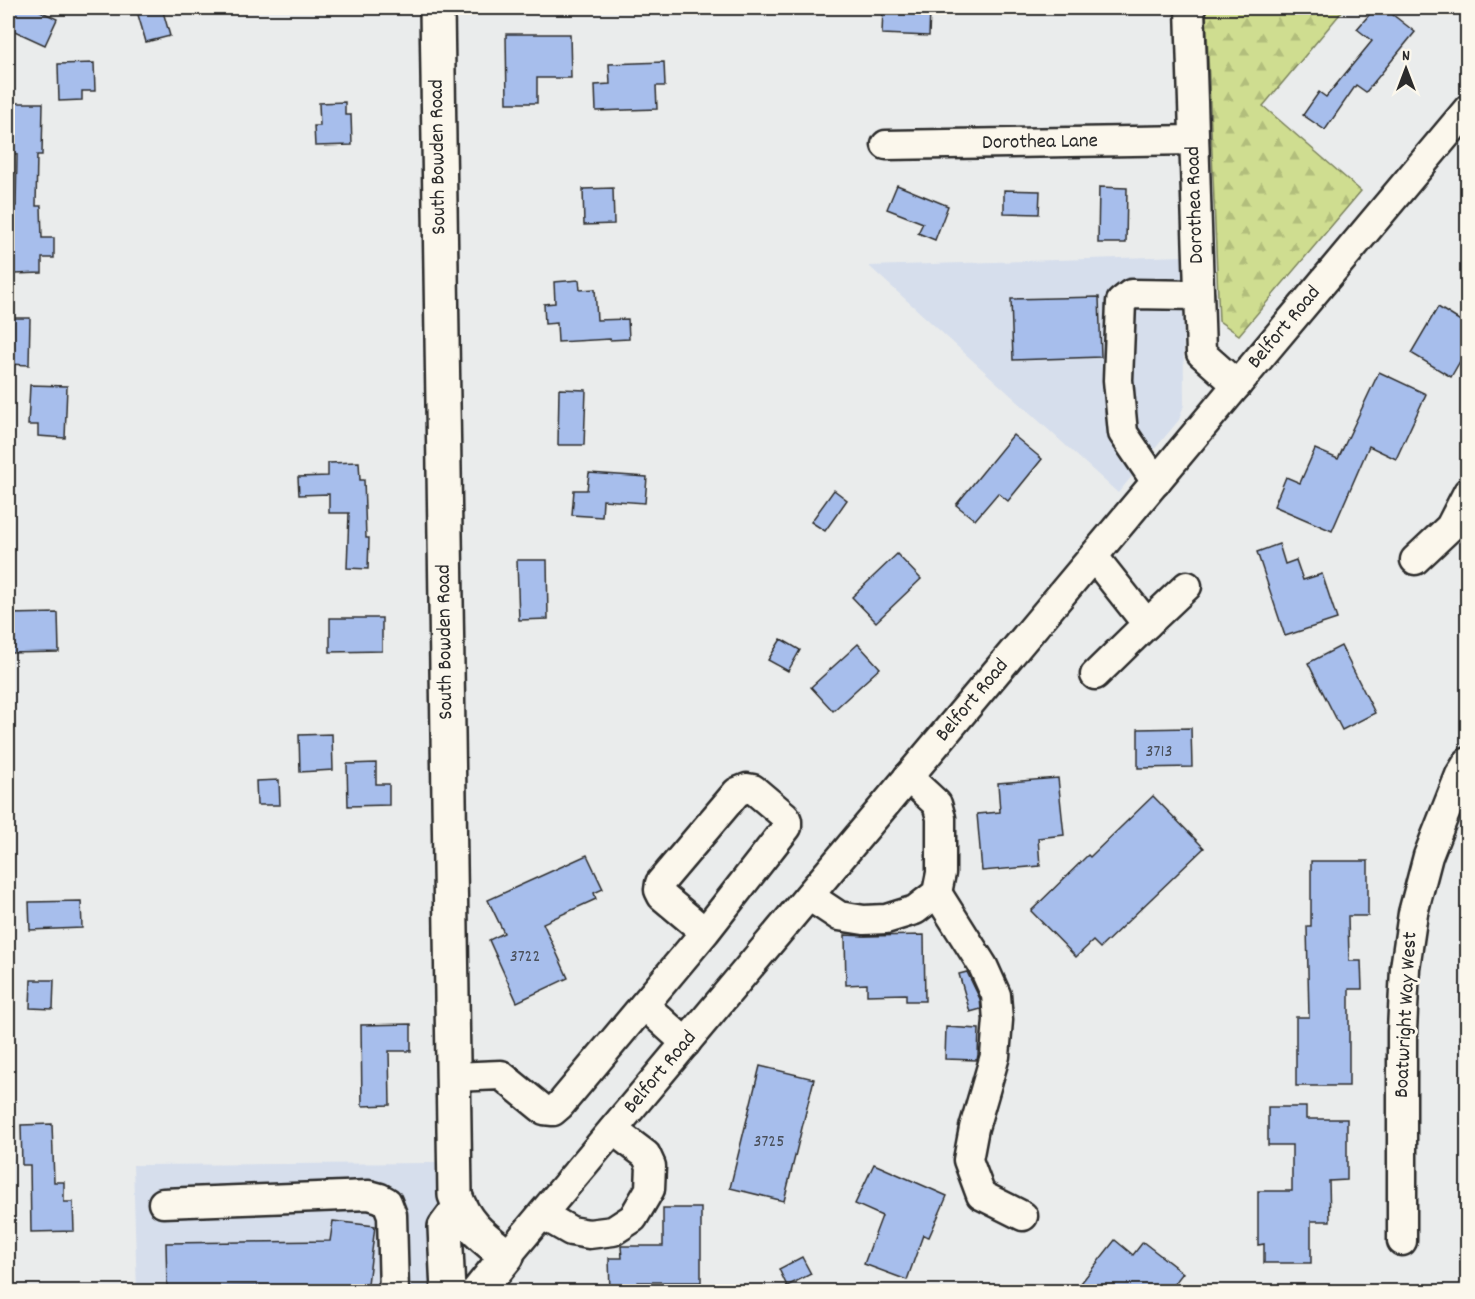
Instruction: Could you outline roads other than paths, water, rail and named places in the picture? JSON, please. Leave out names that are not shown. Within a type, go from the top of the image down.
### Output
[{"type":"main road","name":"South Bowden Road","points":[[437,8],[454,1195],[471,1227],[507,1256]]},
{"type":"main road","points":[[448,1292],[445,1227],[459,1208]]},
{"type":"main road","name":"Belfort Road","points":[[478,1292],[507,1256]]},
{"type":"street","name":"Dorothea Road","points":[[1190,8],[1201,353],[1237,385]]},
{"type":"street","name":"Belfort Road","points":[[507,1256],[1467,109]]},
{"type":"street","name":"Dorothea Lane","points":[[886,145],[1194,140]]},
{"type":"street","points":[[1156,482],[1123,433],[1118,380],[1121,302],[1131,294],[1199,295]]},
{"type":"street","points":[[1415,560],[1450,527],[1467,492]]},
{"type":"street","points":[[1094,557],[1147,624]]},
{"type":"street","points":[[1095,675],[1187,586]]},
{"type":"street","name":"Boatwright Way West","points":[[1402,1241],[1402,1031],[1405,968],[1413,913],[1428,856],[1467,762]]},
{"type":"street","points":[[809,896],[839,916],[864,920],[886,919],[915,910],[937,893],[941,873],[941,818],[937,804],[908,777]]},
{"type":"street","points":[[453,1077],[501,1075],[544,1110],[553,1111],[560,1105],[705,932],[787,827],[785,816],[753,789],[747,788],[737,792],[660,883],[662,896],[705,932]]},
{"type":"street","points":[[937,893],[983,966],[996,995],[998,1020],[995,1056],[974,1128],[968,1160],[981,1195],[1011,1210]]},
{"type":"street","points":[[644,1005],[686,1043]]},
{"type":"street","points":[[543,1215],[571,1231],[589,1234],[613,1231],[633,1218],[650,1189],[651,1166],[646,1155],[613,1130]]},
{"type":"street","points":[[163,1203],[369,1195],[380,1198],[387,1202],[392,1215],[394,1292]]}]
